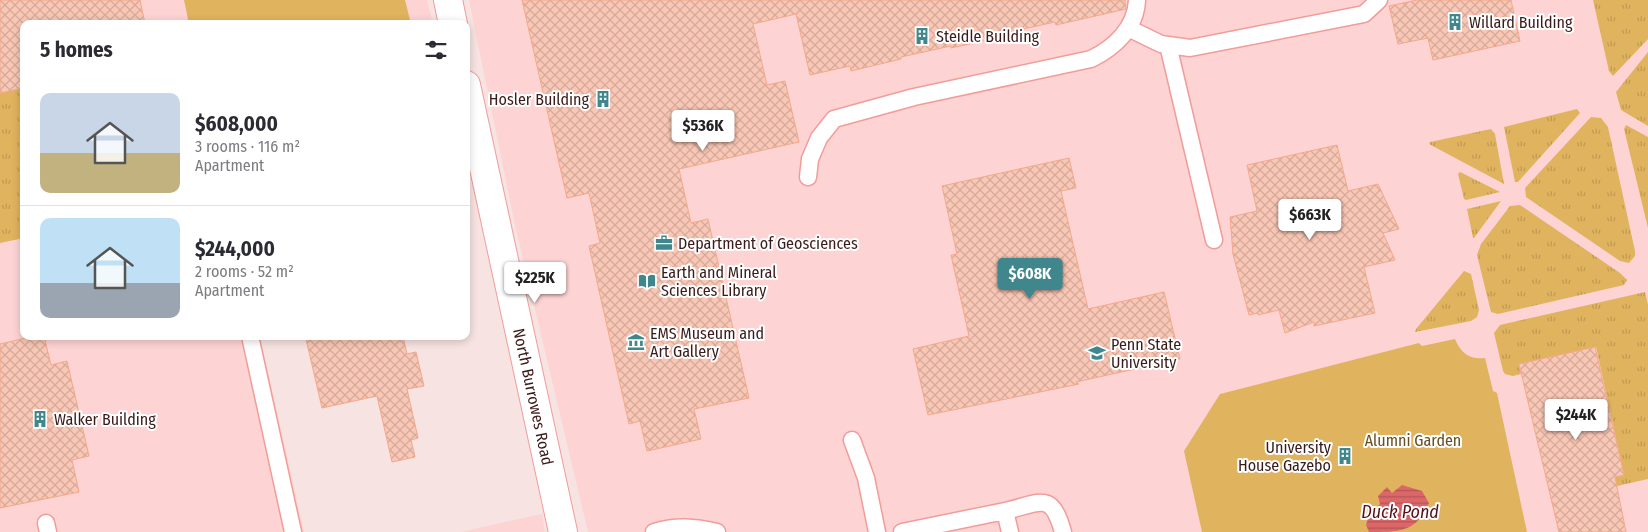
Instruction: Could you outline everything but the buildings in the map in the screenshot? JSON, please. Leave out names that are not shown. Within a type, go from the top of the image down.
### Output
[{"type":"street","points":[[448,0],[452,20]]},
{"type":"street","name":"North Burrowes Road","points":[[470,104],[562,532]]},
{"type":"lane","points":[[808,177],[810,159],[819,138],[834,119],[914,97],[1092,59],[1108,51],[1128,28],[1134,16],[1137,0]]},
{"type":"lane","points":[[1128,28],[1146,38],[1168,46],[1190,48],[1364,14],[1379,0]]},
{"type":"lane","points":[[1168,46],[1214,240]]},
{"type":"lane","points":[[251,340],[293,532]]},
{"type":"lane","points":[[852,440],[866,478],[877,532]]},
{"type":"lane","points":[[902,532],[1043,502],[1051,504],[1057,511],[1063,532]]},
{"type":"lane","points":[[1005,511],[1010,532]]},
{"type":"lane","points":[[654,532],[668,527],[696,527],[717,532]]},
{"type":"shaded area","points":[[0,0],[427,0],[432,20],[20,20],[20,340],[261,340],[304,532],[0,532]]},
{"type":"shaded area","name":"Penn State University","points":[[469,0],[1648,0],[1648,532],[588,532],[515,225]]},
{"type":"shaded area","points":[[542,514],[545,532],[461,532]]},
{"type":"green space","points":[[184,0],[405,0],[410,20],[188,20]]},
{"type":"green space","points":[[1593,0],[1648,0],[1648,39],[1613,76],[1609,71]]},
{"type":"green space","points":[[1648,52],[1648,126],[1621,110],[1616,92]]},
{"type":"green space","points":[[20,89],[20,239],[0,243],[0,93]]},
{"type":"green space","points":[[1577,109],[1580,113],[1518,182],[1515,182],[1504,127]]},
{"type":"green space","points":[[1591,117],[1601,118],[1608,127],[1635,251],[1635,256],[1629,263],[1620,261],[1526,197],[1525,188]]},
{"type":"green space","points":[[1626,125],[1648,137],[1648,228],[1624,129]]},
{"type":"green space","points":[[1491,129],[1495,134],[1504,184],[1429,144],[1430,142]]},
{"type":"green space","points":[[1460,172],[1500,192],[1464,199],[1458,174]]},
{"type":"green space","points":[[1501,201],[1474,238],[1473,238],[1467,209]]},
{"type":"green space","points":[[1520,205],[1620,273],[1627,280],[1624,285],[1498,314],[1491,312],[1477,255],[1481,244],[1510,206]]},
{"type":"green space","points":[[1464,271],[1471,274],[1479,310],[1477,317],[1471,321],[1415,332],[1416,329]]},
{"type":"green space","points":[[1645,292],[1648,305],[1648,479],[1617,486],[1609,479],[1624,475],[1596,347],[1519,364],[1521,374],[1513,376],[1505,374],[1503,371],[1494,333],[1500,325]]},
{"type":"green space","name":"Alumni Garden","points":[[1455,339],[1463,352],[1470,357],[1485,358],[1493,391],[1497,393],[1527,532],[1202,532],[1184,451],[1220,394],[1419,343],[1422,346]]},
{"type":"water","name":"Duck Pond","points":[[1402,485],[1422,491],[1429,503],[1424,513],[1413,525],[1406,528],[1390,532],[1369,532],[1366,525],[1369,515],[1380,504],[1378,496],[1387,487],[1392,493]]},
{"type":"place","name":"Willard Building","points":[[1455,22]]},
{"type":"place","name":"Steidle Building","points":[[922,36]]},
{"type":"place","name":"Hosler Building","points":[[603,99]]},
{"type":"place","name":"Department of Geosciences","points":[[664,243]]},
{"type":"place","name":"Earth and Mineral Sciences Library","points":[[647,281]]},
{"type":"place","name":"EMS Museum and Art Gallery","points":[[636,342]]},
{"type":"place","name":"Penn State University","points":[[1097,353]]},
{"type":"place","name":"Walker Building","points":[[40,419]]},
{"type":"place","name":"University House Gazebo","points":[[1345,456]]}]
